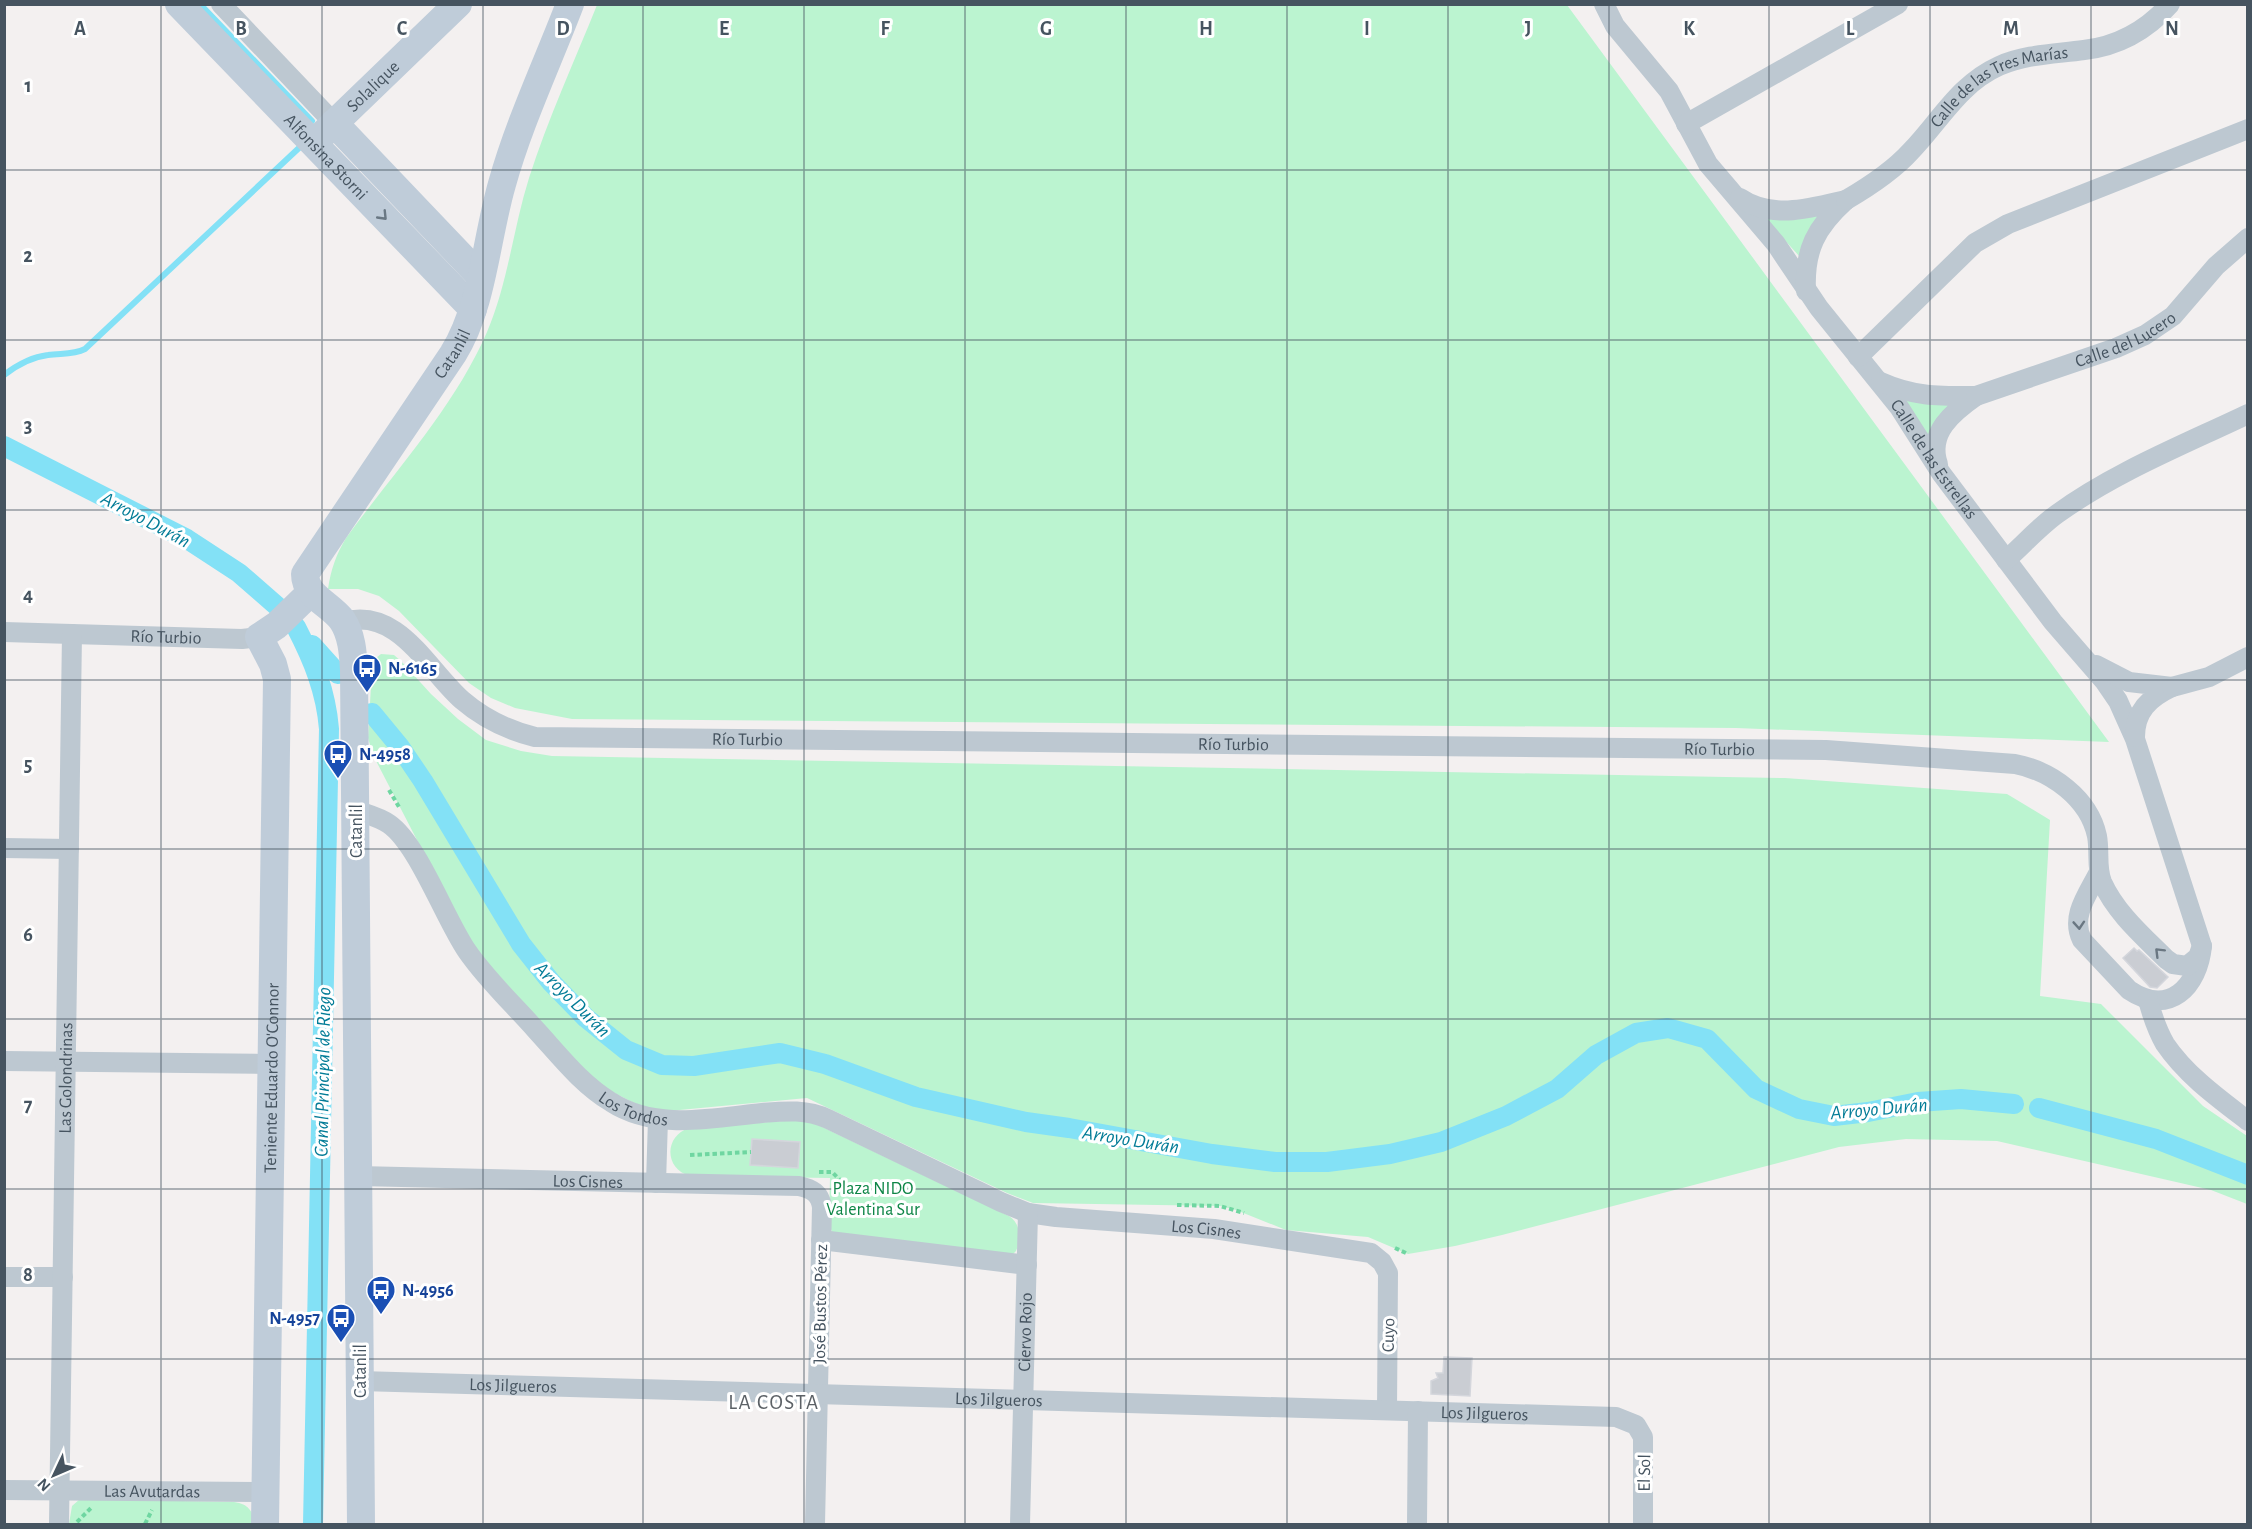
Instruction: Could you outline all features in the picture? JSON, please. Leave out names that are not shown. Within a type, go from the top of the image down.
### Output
[{"type":"street","name":"Alfonsina Storni","points":[[179,4],[473,309]]},
{"type":"street","name":"Alfonsina Storni","points":[[221,4],[480,276]]},
{"type":"street","name":"Catanlil","points":[[361,1524],[354,670],[350,637],[343,622],[311,592],[305,581],[307,569],[465,333],[473,309],[507,168],[570,4]]},
{"type":"street","name":"Calle de las Estrellas","points":[[1604,4],[1615,26],[1669,91],[1708,164],[1776,244],[1806,291],[1899,407],[1941,473],[2006,560],[2118,701],[2134,740],[2202,946]]},
{"type":"street","points":[[1615,4],[1615,26]]},
{"type":"street","points":[[1686,124],[1898,4]]},
{"type":"street","name":"Calle de las Tres Marías","points":[[1806,291],[1807,262],[1815,236],[1832,213],[1846,200],[1900,163],[1950,103],[1979,77],[1998,66],[2018,59],[2100,48],[2116,43],[2147,27],[2170,4]]},
{"type":"street","name":"Solalique","points":[[313,144],[454,6]]},
{"type":"street","points":[[1858,357],[1975,243],[1990,233],[2247,129]]},
{"type":"street","name":"Calle de las Tres Marías","points":[[1731,191],[1755,206],[1782,211],[1811,208],[1846,200]]},
{"type":"street","name":"Calle del Lucero","points":[[1941,473],[1934,451],[1938,435],[1954,413],[1976,396],[2116,348],[2145,335],[2173,316],[2216,266],[2247,238]]},
{"type":"street","name":"Calle del Lucero","points":[[1878,380],[1922,395],[1976,396]]},
{"type":"street","points":[[2006,560],[2055,515],[2085,495],[2247,414]]},
{"type":"street","points":[[259,637],[277,625],[311,592]]},
{"type":"street","name":"Río Turbio","points":[[343,622],[363,618],[382,623],[402,637],[448,687],[479,714],[514,732],[535,736],[581,739],[1826,750],[2015,764],[2030,767],[2053,778],[2065,787],[2085,810],[2096,835],[2098,872]]},
{"type":"street","name":"Río Turbio","points":[[4,632],[250,639],[259,637]]},
{"type":"street","name":"Las Golondrinas","points":[[59,1524],[72,634]]},
{"type":"street","name":"Teniente Eduardo O'Connor","points":[[259,637],[273,664],[277,679],[265,1524]]},
{"type":"street","points":[[2079,653],[2102,670],[2128,682],[2172,687]]},
{"type":"street","points":[[2134,740],[2140,712],[2154,697],[2172,687],[2209,677],[2247,657]]},
{"type":"street","name":"Los Tordos","points":[[355,810],[382,820],[398,832],[412,850],[469,954],[586,1084],[612,1103],[625,1110],[658,1119],[676,1121],[793,1111],[816,1114],[1028,1213]]},
{"type":"street","points":[[4,848],[69,849]]},
{"type":"street","points":[[2098,872],[2110,896],[2125,917],[2173,964],[2187,966],[2193,963],[2202,946]]},
{"type":"street","points":[[2098,872],[2078,916],[2078,931],[2089,948],[2129,990],[2148,1000],[2170,999],[2189,985],[2196,974],[2202,946]]},
{"type":"street","points":[[2148,1000],[2164,1042],[2178,1062],[2247,1121]]},
{"type":"street","points":[[4,1061],[272,1064]]},
{"type":"street","points":[[656,1183],[658,1119]]},
{"type":"street","name":"Los Cisnes","points":[[358,1176],[799,1186],[815,1193]]},
{"type":"street","name":"José Bustos Pérez","points":[[815,1193],[822,1207],[815,1524]]},
{"type":"street","name":"Los Cisnes","points":[[1028,1213],[1214,1229],[1283,1241],[1384,1253]]},
{"type":"street","name":"Ciervo Rojo","points":[[1020,1524],[1028,1213]]},
{"type":"street","points":[[821,1240],[1027,1265]]},
{"type":"street","name":"Cuyo","points":[[1384,1253],[1388,1279],[1387,1410]]},
{"type":"street","points":[[4,1277],[63,1277]]},
{"type":"street","name":"Los Jilgueros","points":[[360,1381],[1616,1417],[1635,1425]]},
{"type":"street","points":[[1418,1411],[1418,1524]]},
{"type":"street","name":"El Sol","points":[[1635,1425],[1643,1437],[1644,1444],[1643,1524]]},
{"type":"street","name":"Las Avutardas","points":[[4,1491],[266,1492]]},
{"type":"path","points":[[389,790],[401,811]]},
{"type":"path","points":[[690,1155],[751,1152]]},
{"type":"path","points":[[808,1172],[832,1172],[839,1179],[838,1198]]},
{"type":"path","points":[[1172,1205],[1220,1206],[1253,1218]]},
{"type":"path","points":[[1384,1253],[1408,1254]]},
{"type":"path","points":[[145,1524],[152,1510]]},
{"type":"green space","points":[[597,5],[1567,5],[2109,742],[1736,728],[572,719],[515,708],[491,698],[469,683],[399,611],[379,596],[358,589],[328,589],[334,562],[346,538],[441,413],[458,387],[487,332],[500,294],[536,156]]},
{"type":"green space","points":[[1825,211],[1800,257],[1761,214]]},
{"type":"green space","points":[[1905,399],[1954,402],[1928,436]]},
{"type":"green space","points":[[381,654],[394,655],[458,719],[486,740],[521,751],[552,756],[1785,778],[2007,794],[2050,820],[2040,996],[2101,1004],[2203,1106],[2247,1136],[2247,1204],[2211,1190],[1997,1141],[1906,1139],[1839,1147],[1502,1235],[1408,1254],[1368,1237],[1286,1230],[1220,1206],[1033,1203],[1007,1193],[807,1098],[669,1111],[644,1107],[605,1088],[587,1073],[480,955],[462,927],[373,755],[368,738],[372,661]]},
{"type":"green space","name":"Plaza NIDO Valentina Sur","points":[[797,1120],[816,1124],[1009,1216],[1016,1223],[1019,1232],[1016,1251],[1013,1254],[832,1232],[829,1223],[830,1178],[690,1176],[675,1167],[672,1160],[671,1145],[681,1132],[689,1128]]},
{"type":"green space","points":[[80,1499],[234,1502],[243,1504],[249,1509],[256,1524],[69,1524],[72,1506]]},
{"type":"building","points":[[2134,948],[2168,977],[2157,988],[2150,987],[2123,958]]},
{"type":"building","points":[[752,1139],[800,1142],[798,1168],[750,1165]]},
{"type":"building","points":[[1444,1357],[1472,1358],[1470,1396],[1431,1394],[1431,1381],[1438,1378],[1436,1373],[1443,1373]]},
{"type":"waterway","points":[[200,4],[312,121]]},
{"type":"waterway","points":[[4,375],[36,358],[85,349],[300,147]]},
{"type":"waterway","name":"Arroyo Durán","points":[[4,446],[187,539],[239,573],[278,607]]},
{"type":"waterway","name":"Canal Principal de Riego","points":[[296,627],[318,676],[329,729],[313,1524]]},
{"type":"waterway","name":"Arroyo Durán","points":[[312,645],[338,674]]},
{"type":"waterway","name":"Arroyo Durán","points":[[372,713],[400,747],[423,781],[521,944],[551,982],[586,1018],[626,1050],[662,1065],[694,1066],[780,1053],[825,1064],[916,1097],[1026,1122],[1212,1154],[1275,1162],[1327,1162],[1390,1154],[1441,1142],[1506,1116],[1557,1089],[1596,1055],[1636,1033],[1668,1028],[1707,1039],[1756,1089],[1799,1109],[1834,1116],[1918,1102],[1961,1099],[2014,1104]]},
{"type":"waterway","name":"Arroyo Durán","points":[[2039,1108],[2156,1139],[2248,1175]]},
{"type":"place","name":"N-6165","points":[[367,694]]},
{"type":"place","name":"N-4958","points":[[338,780]]},
{"type":"place","name":"N-4956","points":[[381,1316]]},
{"type":"place","name":"N-4957","points":[[341,1344]]},
{"type":"district","name":"LA COSTA","points":[[774,1402]]}]
